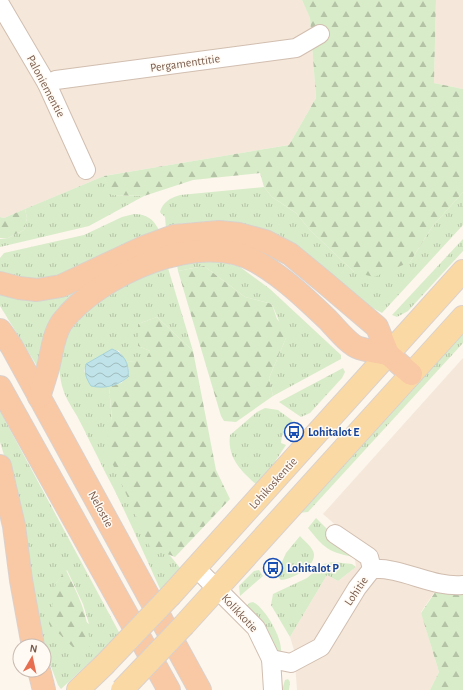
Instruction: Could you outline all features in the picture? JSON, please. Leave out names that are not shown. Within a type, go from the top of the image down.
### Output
[{"type":"highway","points":[[0,283],[19,288],[38,290],[61,286],[144,247],[174,236],[219,232],[239,234],[265,241],[290,254],[376,327],[388,354],[411,374]]},
{"type":"highway","points":[[39,397],[53,344],[61,324],[79,303],[115,280],[149,263],[178,253],[214,250],[235,253],[255,260],[272,271],[302,295],[358,348],[388,354]]},
{"type":"highway","name":"Nelostie","points":[[0,330],[12,347],[200,690]]},
{"type":"highway","points":[[0,387],[168,690]]},
{"type":"highway","points":[[0,466],[14,526],[21,580],[32,638]]},
{"type":"highway","points":[[41,678],[44,690]]},
{"type":"main road","name":"Lohikoskentie","points":[[78,690],[146,622],[463,271]]},
{"type":"main road","points":[[122,690],[217,589],[463,317]]},
{"type":"street","name":"Paloniementie","points":[[0,4],[47,84],[86,170]]},
{"type":"street","name":"Pergamenttitie","points":[[47,84],[56,80],[296,48],[320,34]]},
{"type":"street","points":[[335,534],[370,557],[372,569]]},
{"type":"street","name":"Lohitie","points":[[271,659],[291,663],[321,647],[357,588],[372,569],[385,568],[450,585],[463,585]]},
{"type":"street","name":"Kolikkotie","points":[[191,573],[217,589],[237,607],[256,628],[271,659],[273,690]]},
{"type":"shaded area","points":[[0,0],[302,0],[310,17],[316,98],[289,145],[104,176],[4,218],[0,217]]},
{"type":"shaded area","points":[[436,0],[463,0],[463,89],[434,83]]},
{"type":"shaded area","points":[[463,358],[463,590],[436,590],[421,612],[439,672],[430,690],[297,690],[294,650],[290,637],[327,575],[338,581],[356,567],[354,553],[338,527],[323,514]]},
{"type":"green space","points":[[302,0],[436,0],[434,83],[463,89],[463,192],[432,227],[410,262],[374,277],[354,272],[310,230],[296,213],[272,197],[264,187],[260,173],[193,180],[144,196],[111,195],[104,176],[289,145],[316,98],[310,18]]},
{"type":"green space","points":[[104,176],[112,195],[144,196],[89,226],[0,247],[0,239],[8,238],[24,230],[27,218],[25,209]]},
{"type":"green space","points":[[264,187],[272,197],[296,213],[310,230],[354,272],[410,262],[432,227],[463,192],[463,225],[382,313],[369,306],[321,266],[227,222],[183,223],[166,228],[165,217],[160,212],[167,201],[180,195]]},
{"type":"green space","points":[[25,209],[27,218],[24,230],[8,238],[0,238],[0,217],[4,218]]},
{"type":"green space","points":[[134,214],[146,216],[159,230],[58,275],[36,279],[21,279],[0,272],[0,258],[4,253],[84,235],[122,217]]},
{"type":"green space","points":[[463,239],[463,251],[408,311],[397,317],[392,315]]},
{"type":"green space","points":[[219,261],[240,267],[270,289],[341,355],[341,359],[273,396],[269,378],[286,338],[272,304],[245,297],[204,266],[178,271],[177,264]]},
{"type":"green space","points":[[204,266],[245,297],[272,304],[277,319],[286,328],[286,338],[269,378],[273,396],[236,422],[224,421],[221,416],[178,271]]},
{"type":"green space","points":[[168,268],[193,351],[157,317],[138,324],[138,346],[150,351],[145,361],[126,362],[119,351],[112,349],[86,364],[84,371],[91,386],[109,387],[114,444],[156,538],[180,568],[161,591],[119,500],[68,401],[62,386],[60,362],[64,341],[74,324],[89,308],[107,295],[127,284]]},
{"type":"green space","points":[[92,280],[37,366],[0,306],[0,292]]},
{"type":"green space","points":[[157,317],[193,351],[216,470],[230,499],[175,557],[150,547],[105,447],[112,419],[109,387],[121,383],[128,377],[129,369],[126,362],[145,360],[150,351],[138,346],[138,324]]},
{"type":"green space","points":[[463,331],[463,343],[308,512],[298,513]]},
{"type":"green space","points":[[343,368],[345,372],[342,378],[310,413],[301,417],[279,402]]},
{"type":"green space","points":[[265,408],[278,410],[293,421],[282,436],[281,443],[286,445],[268,472],[256,484],[240,469],[236,463],[231,450],[230,435],[257,412]]},
{"type":"green space","points":[[0,411],[120,634],[61,689],[52,669],[52,638],[43,638],[37,615],[10,475],[0,442]],"holes":[[[67,570],[83,604],[89,624],[55,599],[56,583]]]},
{"type":"green space","points":[[316,518],[355,557],[339,554],[323,545],[318,540],[308,528]]},
{"type":"green space","points":[[300,536],[312,549],[314,554],[311,564],[297,575],[281,580],[276,575],[286,553]]},
{"type":"green space","points":[[333,562],[352,564],[356,567],[338,581],[327,575],[290,637],[271,605],[273,594],[307,578],[323,564]]},
{"type":"green space","points":[[66,570],[82,607],[89,635],[90,647],[78,652],[49,624],[56,583]]},
{"type":"green space","points":[[259,570],[263,576],[240,596],[239,586],[254,571]]},
{"type":"green space","points":[[436,591],[463,591],[463,690],[430,690],[439,672],[421,613]]},
{"type":"green space","points":[[253,602],[263,611],[273,625],[281,647],[281,653],[275,650],[267,630],[247,606],[249,603]]},
{"type":"green space","points":[[288,679],[290,682],[289,690],[282,690],[285,680]]},
{"type":"water","points":[[112,349],[123,356],[128,368],[128,377],[120,383],[111,386],[91,386],[86,375],[86,364]]},
{"type":"place","name":"Lohitalot E","points":[[294,432]]},
{"type":"place","name":"Lohitalot P","points":[[273,568]]}]
